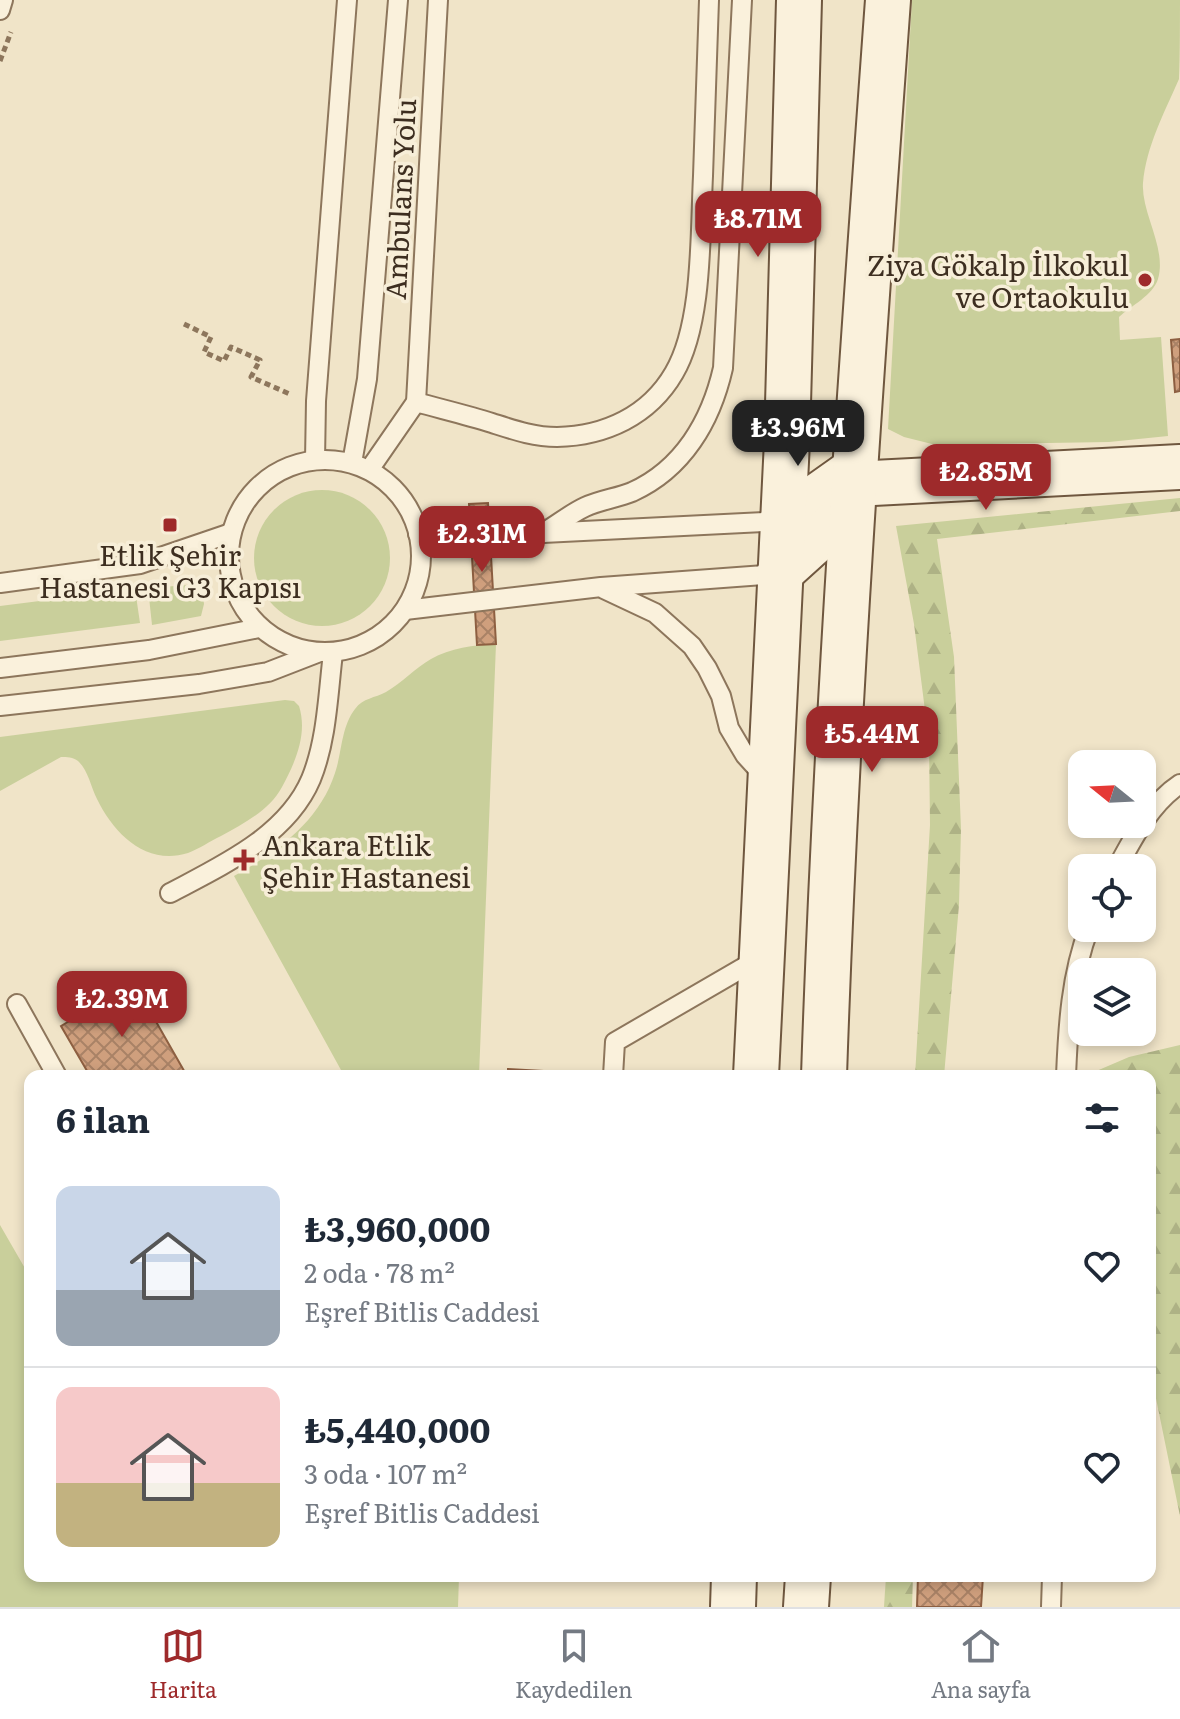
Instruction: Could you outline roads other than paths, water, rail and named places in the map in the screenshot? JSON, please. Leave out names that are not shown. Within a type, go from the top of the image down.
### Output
[{"type":"main road","points":[[756,1070],[787,441],[799,0]]},
{"type":"main road","points":[[824,1070],[854,487],[888,0]]},
{"type":"main road","points":[[782,521],[854,487],[1180,467]]},
{"type":"main road","points":[[779,574],[854,487]]},
{"type":"main road","points":[[733,1607],[734,1582]]},
{"type":"main road","points":[[806,1607],[808,1582]]},
{"type":"lane","points":[[0,10],[3,0]]},
{"type":"lane","points":[[315,460],[316,401],[347,0]]},
{"type":"lane","points":[[360,466],[398,0]]},
{"type":"lane","name":"Ambulans Yolu","points":[[416,402],[438,0]]},
{"type":"lane","points":[[360,466],[416,402],[535,435],[581,435],[608,429],[630,419],[652,403],[675,373],[692,327],[700,241],[709,0]]},
{"type":"lane","points":[[543,533],[581,509],[631,492],[653,479],[690,445],[713,405],[723,368],[742,0]]},
{"type":"lane","points":[[0,706],[199,684],[268,672],[325,653],[361,646],[386,631],[405,610],[417,583],[421,559],[418,534],[409,508],[392,486],[360,466],[315,460],[287,467],[261,483],[242,506],[231,533],[229,567],[238,600],[259,628],[286,645],[325,653]]},
{"type":"lane","points":[[418,534],[543,533],[782,521]]},
{"type":"lane","points":[[0,583],[140,564],[231,533]]},
{"type":"lane","points":[[405,610],[601,587],[779,574]]},
{"type":"lane","points":[[601,587],[655,613],[692,646],[721,696],[729,728],[745,755],[769,781]]},
{"type":"lane","points":[[0,668],[149,650],[259,628]]},
{"type":"lane","points":[[170,893],[219,867],[259,840],[299,801],[311,780],[319,755],[325,653]]},
{"type":"lane","points":[[1124,854],[1136,832],[1169,791],[1180,784]]},
{"type":"lane","points":[[1066,1070],[1068,1028],[1083,942]]},
{"type":"lane","points":[[613,1070],[615,1042],[761,957]]},
{"type":"lane","points":[[17,1004],[54,1070]]},
{"type":"lane","points":[[1051,1607],[1052,1582]]},
{"type":"place","name":"Ziya Gökalp İlkokul ve Ortaokulu","points":[[1145,280]]},
{"type":"place","name":"Etlik Şehir Hastanesi G3 Kapısı","points":[[170,525]]},
{"type":"place","name":"Ankara Etlik Şehir Hastanesi","points":[[244,860]]}]
